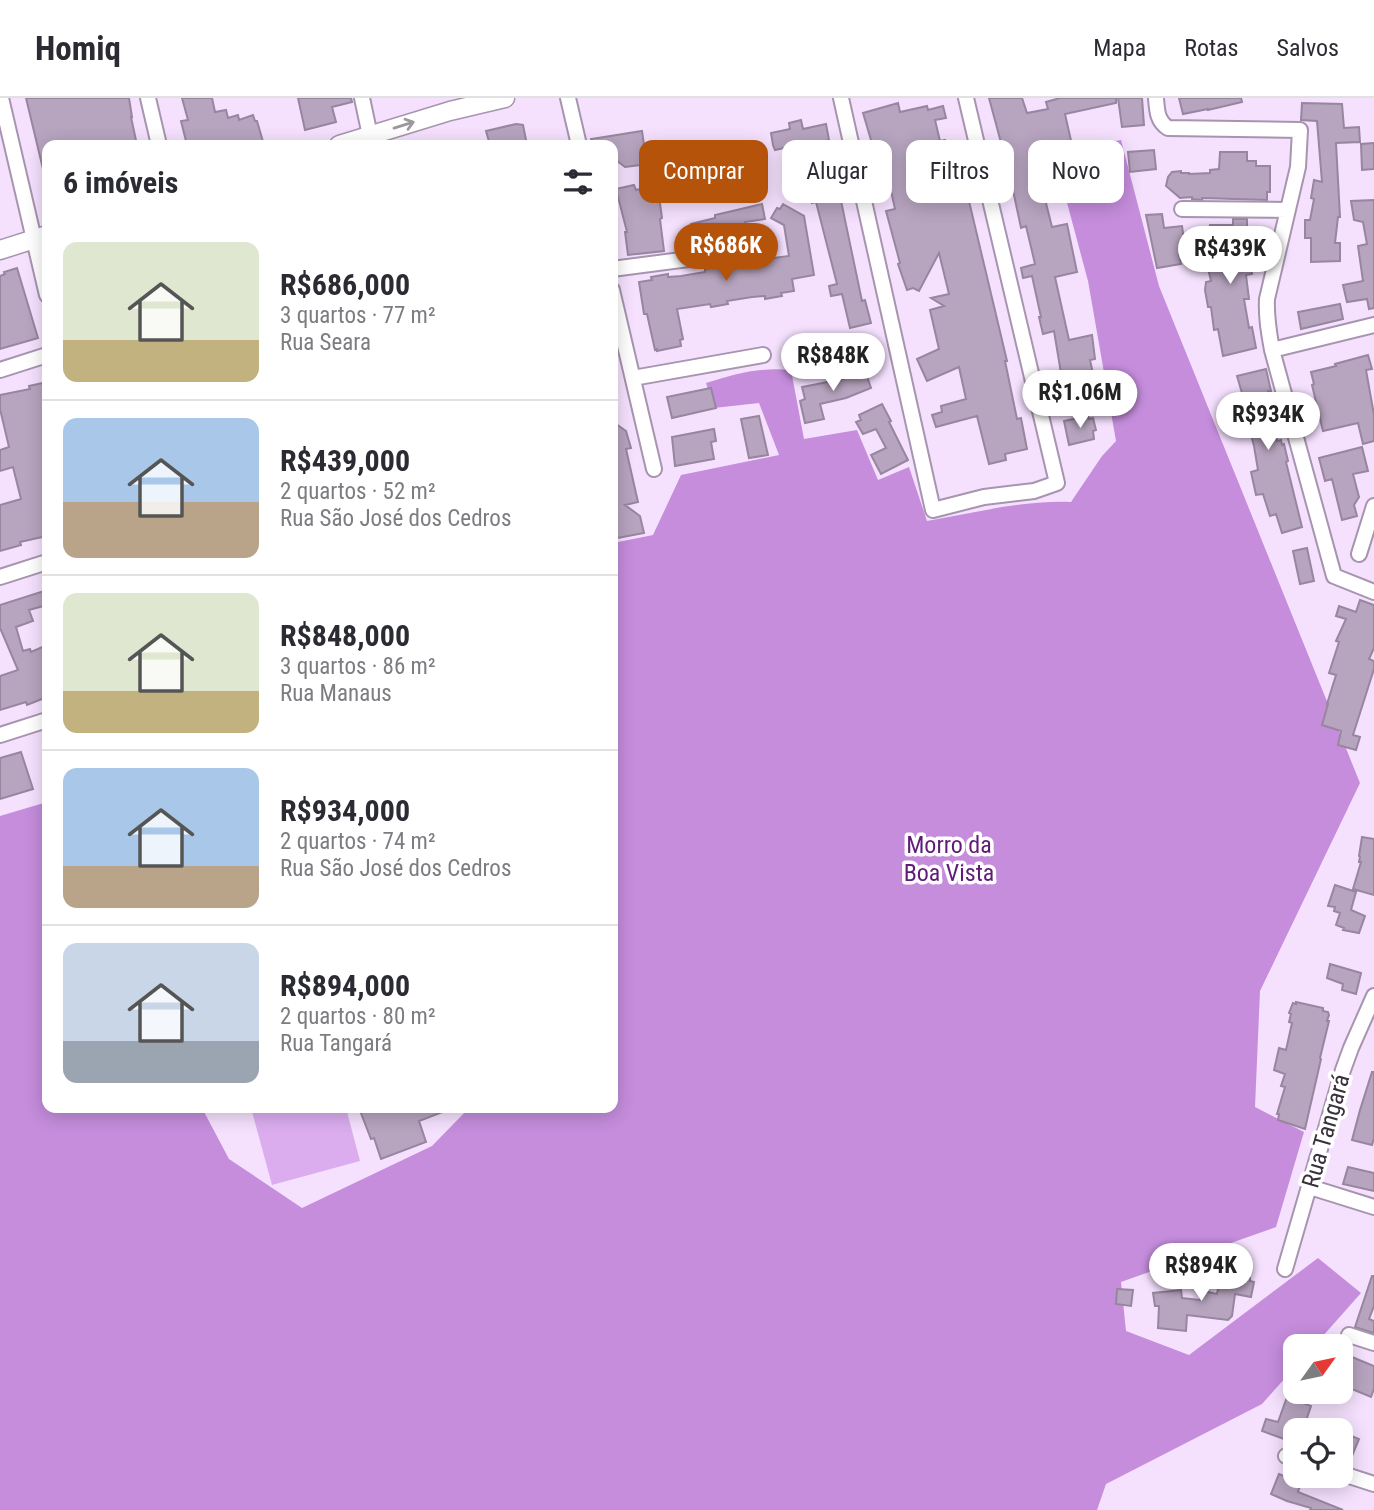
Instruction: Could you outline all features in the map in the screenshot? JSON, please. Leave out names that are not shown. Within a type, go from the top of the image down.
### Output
[{"type":"main road","points":[[371,140],[450,111],[505,98]]},
{"type":"main road","points":[[0,250],[41,237]]},
{"type":"street","points":[[1,98],[41,237]]},
{"type":"street","points":[[148,98],[158,140]]},
{"type":"street","points":[[362,98],[371,140]]},
{"type":"street","points":[[568,98],[578,140]]},
{"type":"street","points":[[841,98],[933,510],[984,497],[1034,491],[1057,483],[966,98]]},
{"type":"street","points":[[1156,98],[1158,115],[1162,124],[1168,128],[1300,130],[1297,167],[1267,299],[1266,314],[1272,350],[1334,576],[1374,592]]},
{"type":"street","points":[[1182,209],[1288,210]]},
{"type":"street","points":[[618,269],[765,249]]},
{"type":"street","points":[[618,315],[654,469]]},
{"type":"street","points":[[1272,350],[1374,325]]},
{"type":"street","points":[[633,378],[763,355]]},
{"type":"street","points":[[0,370],[42,357]]},
{"type":"street","points":[[1359,554],[1374,506]]},
{"type":"street","points":[[0,577],[42,564]]},
{"type":"street","points":[[0,735],[42,722]]},
{"type":"street","name":"Rua Tangará","points":[[1285,1269],[1347,1059],[1374,996]]},
{"type":"street","points":[[1310,1187],[1374,1207]]},
{"type":"street","points":[[1353,1336],[1374,1343]]},
{"type":"street","points":[[1353,1477],[1374,1484]]},
{"type":"shaded area","points":[[252,1113],[347,1113],[360,1161],[272,1185]]},
{"type":"green space","name":"Morro da Boa Vista","points":[[1124,152],[1159,286],[1360,783],[1260,991],[1255,1107],[1304,1132],[1276,1227],[1121,1282],[1126,1331],[1189,1355],[1318,1258],[1361,1293],[1325,1334],[1283,1334],[1283,1380],[1262,1404],[1106,1484],[1097,1510],[0,1510],[0,816],[42,803],[42,1113],[205,1113],[229,1159],[302,1208],[432,1146],[464,1113],[618,1113],[618,542],[653,535],[681,475],[779,455],[759,403],[714,408],[706,383],[758,370],[791,370],[804,439],[857,430],[878,480],[909,467],[927,521],[1017,505],[1071,502],[1102,456],[1116,441],[1088,281],[1067,203],[1124,203]]},
{"type":"building","points":[[26,98],[129,98],[136,140],[42,140],[42,165]]},
{"type":"building","points":[[182,98],[212,98],[215,112],[226,110],[228,118],[238,115],[239,120],[253,115],[263,140],[186,140],[181,121],[188,120]]},
{"type":"building","points":[[298,98],[351,98],[352,102],[332,107],[336,122],[305,130]]},
{"type":"building","points":[[989,98],[1022,98],[1027,113],[1048,109],[1046,102],[1060,98],[1116,98],[1116,103],[1065,114],[1071,140],[1028,140],[1028,203],[1046,203],[1052,227],[1067,224],[1077,272],[1055,277],[1069,340],[1092,335],[1095,359],[1090,360],[1094,378],[1090,379],[1092,390],[1074,394],[1073,389],[1058,391],[1055,374],[1061,373],[1054,331],[1043,334],[1032,276],[1023,278],[1021,268],[1035,264],[1026,226],[1021,228],[1014,195],[1014,140],[1000,140]]},
{"type":"building","points":[[1118,98],[1142,98],[1144,125],[1122,127]]},
{"type":"building","points":[[1179,98],[1241,98],[1242,102],[1183,114]]},
{"type":"building","points":[[898,103],[900,112],[927,106],[928,110],[943,106],[946,118],[935,120],[940,140],[906,140],[906,203],[969,203],[1007,361],[1017,419],[1021,418],[1027,449],[1005,454],[1006,460],[989,464],[977,416],[936,427],[932,415],[942,412],[941,406],[966,399],[959,367],[927,381],[917,359],[939,349],[930,310],[944,306],[931,298],[949,294],[939,253],[919,291],[913,288],[907,290],[886,211],[895,209],[892,196],[892,140],[871,140],[863,113]]},
{"type":"building","points":[[1302,103],[1342,104],[1344,128],[1359,127],[1360,142],[1336,143],[1340,217],[1335,243],[1340,243],[1340,261],[1311,262],[1311,238],[1305,238],[1305,220],[1310,220],[1314,199],[1311,198],[1314,180],[1322,182],[1317,121],[1301,120]]},
{"type":"building","points":[[801,120],[803,129],[826,124],[829,140],[782,140],[782,148],[775,150],[771,133],[790,129],[789,123]]},
{"type":"building","points":[[516,124],[523,125],[526,140],[489,140],[486,131]]},
{"type":"building","points":[[642,131],[643,140],[639,140],[639,165],[625,167],[618,162],[618,140],[591,140]]},
{"type":"building","points":[[1374,143],[1374,169],[1362,170],[1361,144]]},
{"type":"building","points":[[1154,150],[1156,169],[1130,172],[1128,152]]},
{"type":"building","points":[[1220,152],[1247,152],[1247,161],[1256,161],[1256,166],[1270,166],[1270,192],[1267,192],[1267,200],[1180,198],[1166,186],[1172,172],[1210,173],[1210,170],[1219,169]]},
{"type":"building","points":[[634,185],[636,190],[639,189],[639,203],[660,203],[664,251],[628,255],[627,232],[618,189]]},
{"type":"building","points":[[1374,200],[1374,308],[1369,309],[1367,299],[1347,302],[1343,285],[1363,281],[1358,246],[1367,244],[1363,222],[1354,220],[1351,201]]},
{"type":"building","points":[[816,203],[841,203],[862,301],[865,300],[871,323],[850,328],[842,294],[831,296],[829,286],[837,284]]},
{"type":"building","points":[[762,204],[765,219],[745,222],[750,241],[721,245],[720,241],[697,247],[691,224],[715,218],[715,215]]},
{"type":"building","points":[[783,204],[804,216],[814,275],[792,279],[794,291],[781,293],[782,296],[765,299],[765,296],[752,297],[711,307],[710,304],[677,309],[683,339],[680,340],[681,346],[655,350],[647,314],[644,314],[639,282],[668,274],[668,277],[681,276],[705,272],[705,269],[727,264],[789,256],[784,225],[771,218]]},
{"type":"building","points":[[1162,214],[1164,228],[1182,226],[1184,240],[1190,239],[1192,252],[1179,254],[1181,264],[1157,268],[1146,215]]},
{"type":"building","points":[[1233,219],[1247,219],[1247,255],[1252,274],[1246,275],[1249,299],[1244,299],[1256,348],[1223,356],[1218,329],[1214,330],[1211,307],[1208,307],[1205,290],[1206,282],[1211,281],[1207,264],[1210,225],[1233,225]]},
{"type":"building","points":[[17,268],[38,338],[0,349],[0,276]]},
{"type":"building","points":[[1340,304],[1343,319],[1301,329],[1298,312]]},
{"type":"building","points":[[1368,355],[1372,369],[1366,370],[1374,415],[1374,441],[1363,444],[1358,423],[1323,431],[1311,372]]},
{"type":"building","points":[[863,365],[871,388],[820,404],[824,419],[805,423],[800,401],[805,399],[802,387],[843,379],[841,374]]},
{"type":"building","points":[[1266,369],[1275,417],[1271,418],[1277,441],[1281,440],[1282,445],[1284,444],[1302,527],[1282,533],[1276,514],[1270,516],[1263,494],[1256,495],[1251,472],[1258,470],[1254,446],[1248,423],[1242,425],[1239,415],[1246,413],[1237,376]]},
{"type":"building","points":[[42,383],[42,537],[20,542],[21,545],[0,551],[0,505],[21,499],[13,467],[0,471],[0,450],[9,447],[0,409],[0,395],[30,389],[29,386]]},
{"type":"building","points":[[711,388],[716,408],[672,418],[667,397]]},
{"type":"building","points":[[882,404],[908,460],[881,474],[871,455],[886,448],[876,429],[863,434],[856,422],[861,420],[859,415]]},
{"type":"building","points":[[759,416],[768,455],[749,458],[741,419]]},
{"type":"building","points":[[1088,416],[1089,419],[1093,418],[1096,430],[1093,431],[1094,439],[1069,445],[1064,421]]},
{"type":"building","points":[[618,425],[626,431],[631,448],[626,449],[638,502],[625,505],[640,516],[644,533],[618,538]]},
{"type":"building","points":[[714,429],[716,441],[711,442],[714,459],[675,466],[672,437]]},
{"type":"building","points":[[1362,447],[1368,471],[1353,474],[1359,497],[1354,505],[1357,516],[1342,520],[1332,479],[1325,481],[1319,458]]},
{"type":"building","points":[[1307,548],[1314,581],[1300,584],[1293,551]]},
{"type":"building","points":[[42,592],[42,606],[29,610],[33,621],[16,627],[23,651],[30,649],[31,652],[42,647],[42,699],[0,710],[0,676],[18,670],[0,628],[0,605]]},
{"type":"building","points":[[1360,600],[1374,605],[1374,648],[1369,659],[1374,661],[1374,669],[1353,735],[1360,737],[1356,750],[1338,745],[1341,731],[1322,725],[1336,675],[1329,673],[1339,642],[1336,641],[1346,619],[1336,616],[1339,606],[1356,612]]},
{"type":"building","points":[[21,752],[33,789],[0,799],[0,758]]},
{"type":"building","points":[[1362,837],[1374,839],[1374,895],[1353,889],[1361,862],[1359,856]]},
{"type":"building","points":[[1335,885],[1356,892],[1351,910],[1365,916],[1359,933],[1343,930],[1344,928],[1336,925],[1340,913],[1334,911],[1335,907],[1328,906]]},
{"type":"building","points":[[1330,964],[1361,973],[1356,994],[1342,990],[1343,984],[1327,978]]},
{"type":"building","points":[[1296,1002],[1323,1008],[1329,1015],[1305,1129],[1278,1120],[1277,1114],[1285,1087],[1281,1086],[1285,1074],[1274,1070],[1279,1048],[1286,1050],[1292,1023],[1289,1022],[1289,1013]]},
{"type":"building","points":[[1372,1072],[1374,1138],[1372,1145],[1352,1140]]},
{"type":"building","points":[[361,1113],[440,1113],[419,1121],[426,1142],[381,1159],[374,1138],[371,1139]]},
{"type":"building","points":[[1348,1167],[1374,1173],[1374,1191],[1343,1184]]},
{"type":"building","points":[[1221,1273],[1250,1278],[1250,1281],[1254,1282],[1251,1297],[1235,1294],[1232,1316],[1228,1320],[1187,1315],[1186,1331],[1158,1328],[1159,1306],[1155,1306],[1153,1293],[1181,1290],[1182,1298],[1200,1300],[1203,1291],[1217,1294]]},
{"type":"building","points":[[1372,1276],[1374,1306],[1369,1319],[1374,1321],[1374,1333],[1355,1327]]},
{"type":"building","points":[[1117,1289],[1133,1290],[1131,1306],[1116,1304]]},
{"type":"building","points":[[1353,1357],[1374,1366],[1374,1389],[1371,1397],[1353,1390]]},
{"type":"building","points":[[1284,1404],[1311,1406],[1307,1418],[1283,1418],[1283,1439],[1262,1431],[1266,1419],[1278,1422]]},
{"type":"building","points":[[1353,1437],[1359,1439],[1353,1454]]},
{"type":"building","points":[[1279,1474],[1283,1476],[1283,1488],[1299,1488],[1298,1492],[1343,1510],[1310,1510],[1311,1508],[1271,1494]]}]
